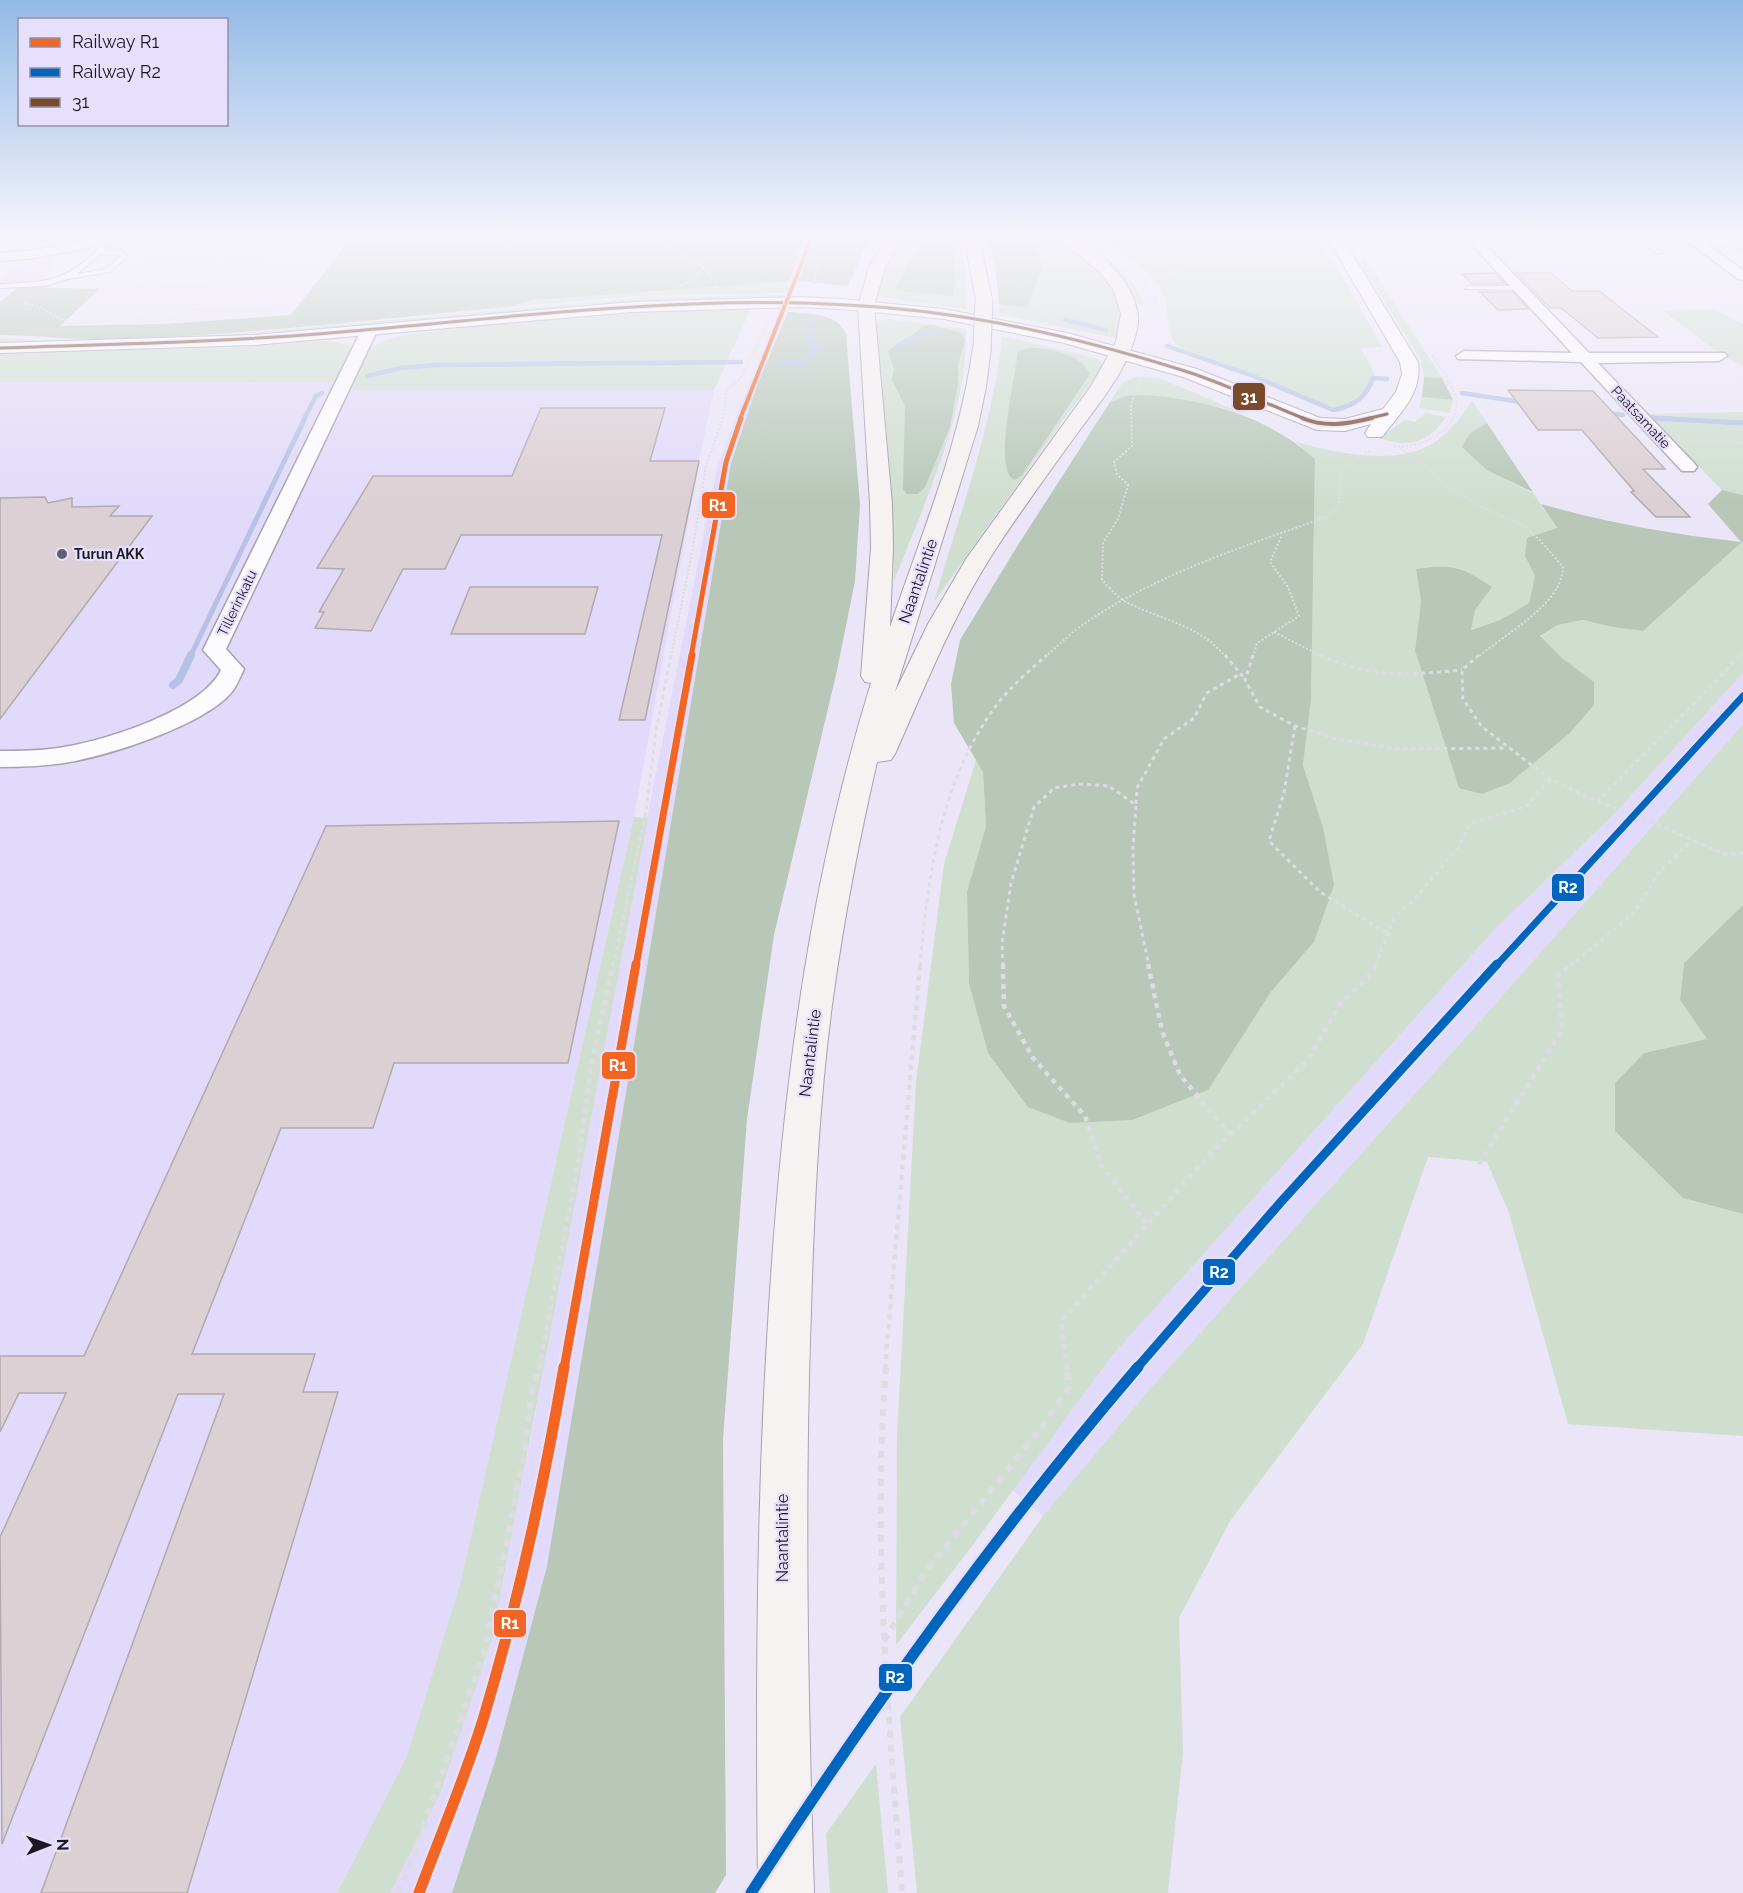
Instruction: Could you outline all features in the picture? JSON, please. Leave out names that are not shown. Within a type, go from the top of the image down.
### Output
[{"type":"main road","points":[[867,325],[881,504],[882,548],[871,732]]},
{"type":"main road","name":"Naantalintie","points":[[786,1893],[782,1719],[783,1437],[792,1244],[810,1039],[831,909],[871,732],[889,667],[968,426],[977,387],[983,325]]},
{"type":"main road","points":[[853,813],[930,643],[956,595],[997,532],[1090,401],[1117,356],[1128,325]]},
{"type":"street","points":[[0,348],[173,344],[369,332],[437,325]]},
{"type":"street","points":[[963,325],[1117,356],[1307,428],[1335,441],[1364,438],[1379,429],[1387,414],[1401,400],[1410,384],[1409,362],[1387,325]]},
{"type":"street","name":"Paatsamatie","points":[[1554,325],[1688,467]]},
{"type":"street","name":"Tillerinkatu","points":[[0,759],[58,756],[114,742],[187,711],[222,689],[233,669],[214,650],[369,332]]},
{"type":"street","points":[[1464,356],[1584,358],[1719,356]]},
{"type":"path","points":[[72,325],[81,330]]},
{"type":"path","points":[[398,1893],[446,1763],[484,1653],[489,1631],[526,1446],[530,1398],[539,1367],[578,1164],[591,1066],[646,811],[656,731],[693,547],[706,466],[724,415],[728,390],[741,378],[769,325]]},
{"type":"path","points":[[1433,356],[1442,356]]},
{"type":"path","points":[[1142,378],[1131,404],[1132,446],[1114,462],[1117,474],[1128,485],[1118,519],[1103,543],[1102,580],[1124,601],[1178,622],[1216,644],[1245,680],[1260,707],[1295,726],[1336,739],[1398,750],[1507,748]]},
{"type":"path","points":[[1660,438],[1701,442],[1743,442]]},
{"type":"path","points":[[902,1893],[883,1643],[880,1437],[908,1087],[927,889],[944,810],[964,761],[990,714],[1018,680],[1083,624],[1200,563],[1329,516],[1338,507],[1341,499],[1341,477],[1347,467],[1379,447]]},
{"type":"path","points":[[1274,632],[1302,647],[1366,672],[1411,675],[1462,670],[1483,652],[1522,625],[1546,601],[1563,579],[1563,567],[1539,539],[1522,525],[1479,506],[1442,482],[1415,458],[1398,447]]},
{"type":"path","points":[[1245,680],[1257,643],[1299,616],[1288,587],[1270,562],[1282,534]]},
{"type":"path","points":[[1597,802],[1743,652]]},
{"type":"path","points":[[1462,670],[1463,699],[1482,727],[1550,779],[1597,802],[1636,815],[1724,854],[1743,854]]},
{"type":"path","points":[[1230,1135],[1180,1075],[1162,1030],[1134,895],[1133,848],[1137,788],[1164,739],[1194,718],[1207,693],[1240,674]]},
{"type":"path","points":[[1295,726],[1284,793],[1269,841],[1320,892],[1387,933]]},
{"type":"path","points":[[883,1643],[927,1570],[1042,1427],[1069,1387],[1061,1321],[1230,1135],[1308,1060],[1340,1004],[1374,972],[1394,918],[1416,897],[1458,848],[1470,824],[1527,806],[1550,779]]},
{"type":"path","points":[[1136,805],[1109,786],[1079,784],[1054,788],[1034,807],[1011,883],[1002,943],[1004,1006],[1034,1058],[1085,1116],[1101,1165],[1147,1224]]},
{"type":"path","points":[[1479,1164],[1562,1030],[1558,976],[1633,914],[1660,871],[1692,840]]},
{"type":"shaded area","points":[[773,325],[781,325],[758,383],[731,463],[547,1566],[496,1758],[452,1893],[390,1893],[440,1794],[492,1639],[533,1427],[578,1162],[718,464]]},
{"type":"shaded area","points":[[0,382],[354,382],[354,390],[714,390],[634,817],[461,1581],[407,1756],[337,1893],[0,1893]]},
{"type":"shaded area","points":[[1743,673],[1743,724],[1149,1390],[1043,1516],[1012,1490],[1111,1357],[1494,930],[1615,813]]},
{"type":"green space","points":[[0,325],[320,325],[215,334],[103,339],[0,335]]},
{"type":"green space","points":[[335,325],[363,325],[171,340]]},
{"type":"green space","points":[[485,325],[743,325],[714,390],[353,390],[358,372],[373,347],[382,341],[405,335]]},
{"type":"green space","points":[[782,325],[842,327],[846,334],[860,505],[855,581],[836,675],[774,935],[747,1119],[723,1439],[726,1875],[715,1893],[452,1893],[496,1758],[547,1566],[731,463],[758,383]]},
{"type":"green space","points":[[877,325],[937,325],[966,329],[965,361],[952,425],[894,581],[893,532]]},
{"type":"green space","points":[[933,325],[962,333],[965,340],[958,365],[958,383],[950,427],[925,487],[918,494],[907,494],[903,489],[905,406],[892,380],[894,369],[888,351],[925,326]]},
{"type":"green space","points":[[1054,325],[1120,325],[1117,338]]},
{"type":"green space","points":[[1169,325],[1370,325],[1382,347],[1361,348],[1374,372],[1373,386],[1339,411],[1257,376],[1182,349]]},
{"type":"green space","points":[[1399,325],[1408,325],[1442,378],[1424,377],[1421,360]]},
{"type":"green space","points":[[1682,325],[1743,325],[1743,366],[1719,353]]},
{"type":"green space","points":[[1002,336],[1096,358],[1105,366],[1071,409],[934,602],[983,437],[998,370]]},
{"type":"green space","points":[[0,338],[70,342],[0,344]]},
{"type":"green space","points":[[171,340],[84,343],[70,342]]},
{"type":"green space","points":[[332,341],[352,346],[338,382],[0,382],[0,354]]},
{"type":"green space","points":[[1028,348],[1063,353],[1079,361],[1090,374],[1022,475],[1015,480],[1008,474],[1005,460],[1007,421],[1018,351]]},
{"type":"green space","points":[[1136,377],[1159,378],[1244,414],[1195,402],[1158,397],[1124,398],[1110,402],[1122,383]]},
{"type":"green space","points":[[1424,377],[1442,378],[1453,400],[1422,397]]},
{"type":"green space","points":[[1143,395],[1190,401],[1235,412],[1277,431],[1315,459],[1311,700],[1303,765],[1323,827],[1334,885],[1314,942],[1270,993],[1208,1090],[1132,1120],[1070,1123],[1028,1107],[988,1053],[969,984],[967,892],[986,826],[983,772],[954,723],[951,684],[960,640],[1110,402],[1126,396]]},
{"type":"green space","points":[[1422,397],[1453,400],[1450,413],[1419,408]]},
{"type":"green space","points":[[1472,401],[1487,423],[1470,433],[1488,471],[1533,493],[1557,529],[1525,556],[1535,576],[1529,603],[1500,620],[1470,630],[1475,607],[1492,587],[1456,568],[1438,566],[1416,569],[1421,601],[1415,651],[1459,788],[1510,783],[1571,732],[1594,705],[1563,659],[1540,637],[1558,625],[1583,620],[1643,631],[1743,541],[1743,673],[1615,813],[1494,930],[1111,1357],[896,1645],[897,1436],[916,1082],[944,864],[976,760],[983,772],[986,826],[967,892],[969,984],[988,1053],[1270,993],[1314,942],[1323,827],[1303,765],[1311,700],[1315,459],[1296,442],[1367,456],[1403,454],[1420,450],[1435,442],[1455,423]]},
{"type":"green space","points":[[1743,412],[1743,495],[1722,490],[1647,414]]},
{"type":"green space","points":[[1426,413],[1446,417],[1432,433],[1424,438],[1399,443],[1379,438],[1405,420],[1415,422]]},
{"type":"green space","points":[[1487,423],[1533,492],[1488,471],[1462,447],[1470,433]]},
{"type":"green space","points":[[1722,490],[1743,495],[1743,541],[1643,631],[1583,620],[1558,625],[1540,636],[1563,659],[1594,682],[1594,705],[1571,732],[1510,783],[1482,794],[1459,788],[1415,651],[1421,601],[1416,569],[1439,566],[1456,568],[1492,587],[1475,610],[1471,630],[1500,620],[1529,603],[1535,576],[1525,556],[1527,538],[1557,528],[1541,504],[1640,527],[1741,542],[1708,504]]},
{"type":"green space","points":[[1743,724],[1743,905],[1684,963],[1680,1000],[1707,1039],[1644,1053],[1615,1083],[1683,1198],[1743,1214],[1743,1436],[1568,1424],[1509,1213],[1487,1162],[1428,1157],[1363,1344],[1230,1521],[1179,1618],[1183,1752],[1168,1893],[917,1893],[900,1717],[1043,1516],[1149,1390]]},
{"type":"green space","points":[[634,817],[648,818],[492,1639],[440,1794],[390,1893],[337,1893],[407,1756],[461,1581]]},
{"type":"green space","points":[[1743,905],[1743,1214],[1683,1198],[1615,1131],[1615,1083],[1644,1053],[1707,1039],[1680,1000],[1684,963]]},
{"type":"green space","points":[[876,1764],[888,1893],[830,1893],[826,1834]]},
{"type":"building","points":[[1582,325],[1643,325],[1658,337],[1598,338]]},
{"type":"building","points":[[1508,390],[1593,391],[1665,469],[1643,469],[1690,517],[1656,517],[1631,492],[1634,491],[1582,430],[1538,430]]},
{"type":"building","points":[[541,408],[665,408],[650,461],[699,461],[645,720],[619,720],[662,535],[461,535],[445,569],[403,569],[371,631],[315,628],[324,612],[319,612],[344,569],[317,568],[373,476],[512,476]]},
{"type":"building","name":"Turun AKK","points":[[45,497],[48,503],[72,498],[72,507],[119,506],[110,516],[152,516],[0,719],[0,498]]},
{"type":"building","points":[[470,587],[598,587],[585,634],[451,634]]},
{"type":"building","points":[[619,821],[568,1063],[394,1063],[373,1128],[281,1128],[192,1354],[315,1354],[303,1392],[338,1392],[187,1893],[41,1893],[224,1394],[178,1394],[2,1844],[0,1537],[66,1393],[19,1393],[0,1432],[0,1356],[84,1356],[326,826]]},
{"type":"waterway","points":[[812,325],[809,333],[812,347]]},
{"type":"waterway","points":[[1087,325],[1106,330]]},
{"type":"waterway","points":[[898,345],[913,338],[943,331]]},
{"type":"waterway","points":[[812,347],[822,346]]},
{"type":"waterway","points":[[1167,346],[1253,376],[1333,410],[1358,400],[1367,391],[1373,378],[1387,379]]},
{"type":"waterway","points":[[780,364],[802,364],[813,355],[812,347]]},
{"type":"waterway","points":[[367,376],[401,368],[437,365],[741,362]]},
{"type":"waterway","points":[[304,419],[316,396],[322,393]]},
{"type":"waterway","points":[[1462,393],[1527,403]]},
{"type":"waterway","points":[[1605,413],[1623,415]]},
{"type":"waterway","points":[[190,657],[305,418]]},
{"type":"waterway","points":[[1676,419],[1651,418],[1743,423]]},
{"type":"waterway","points":[[173,685],[179,680],[191,655]]},
{"type":"rail line","name":"R1","points":[[419,1893],[484,1716],[511,1620],[544,1482],[726,462],[746,402],[777,325]]},
{"type":"rail line","name":"R2","points":[[751,1893],[834,1765],[895,1679],[960,1590],[1095,1418],[1204,1289],[1356,1118],[1743,696]]},
{"type":"transit line","name":"31","points":[[0,348],[253,340],[421,325]]},
{"type":"transit line","name":"31","points":[[1002,325],[1067,338],[1190,373],[1317,424],[1345,425],[1387,414]]},
{"type":"place","name":"Turun AKK","points":[[62,554]]}]
